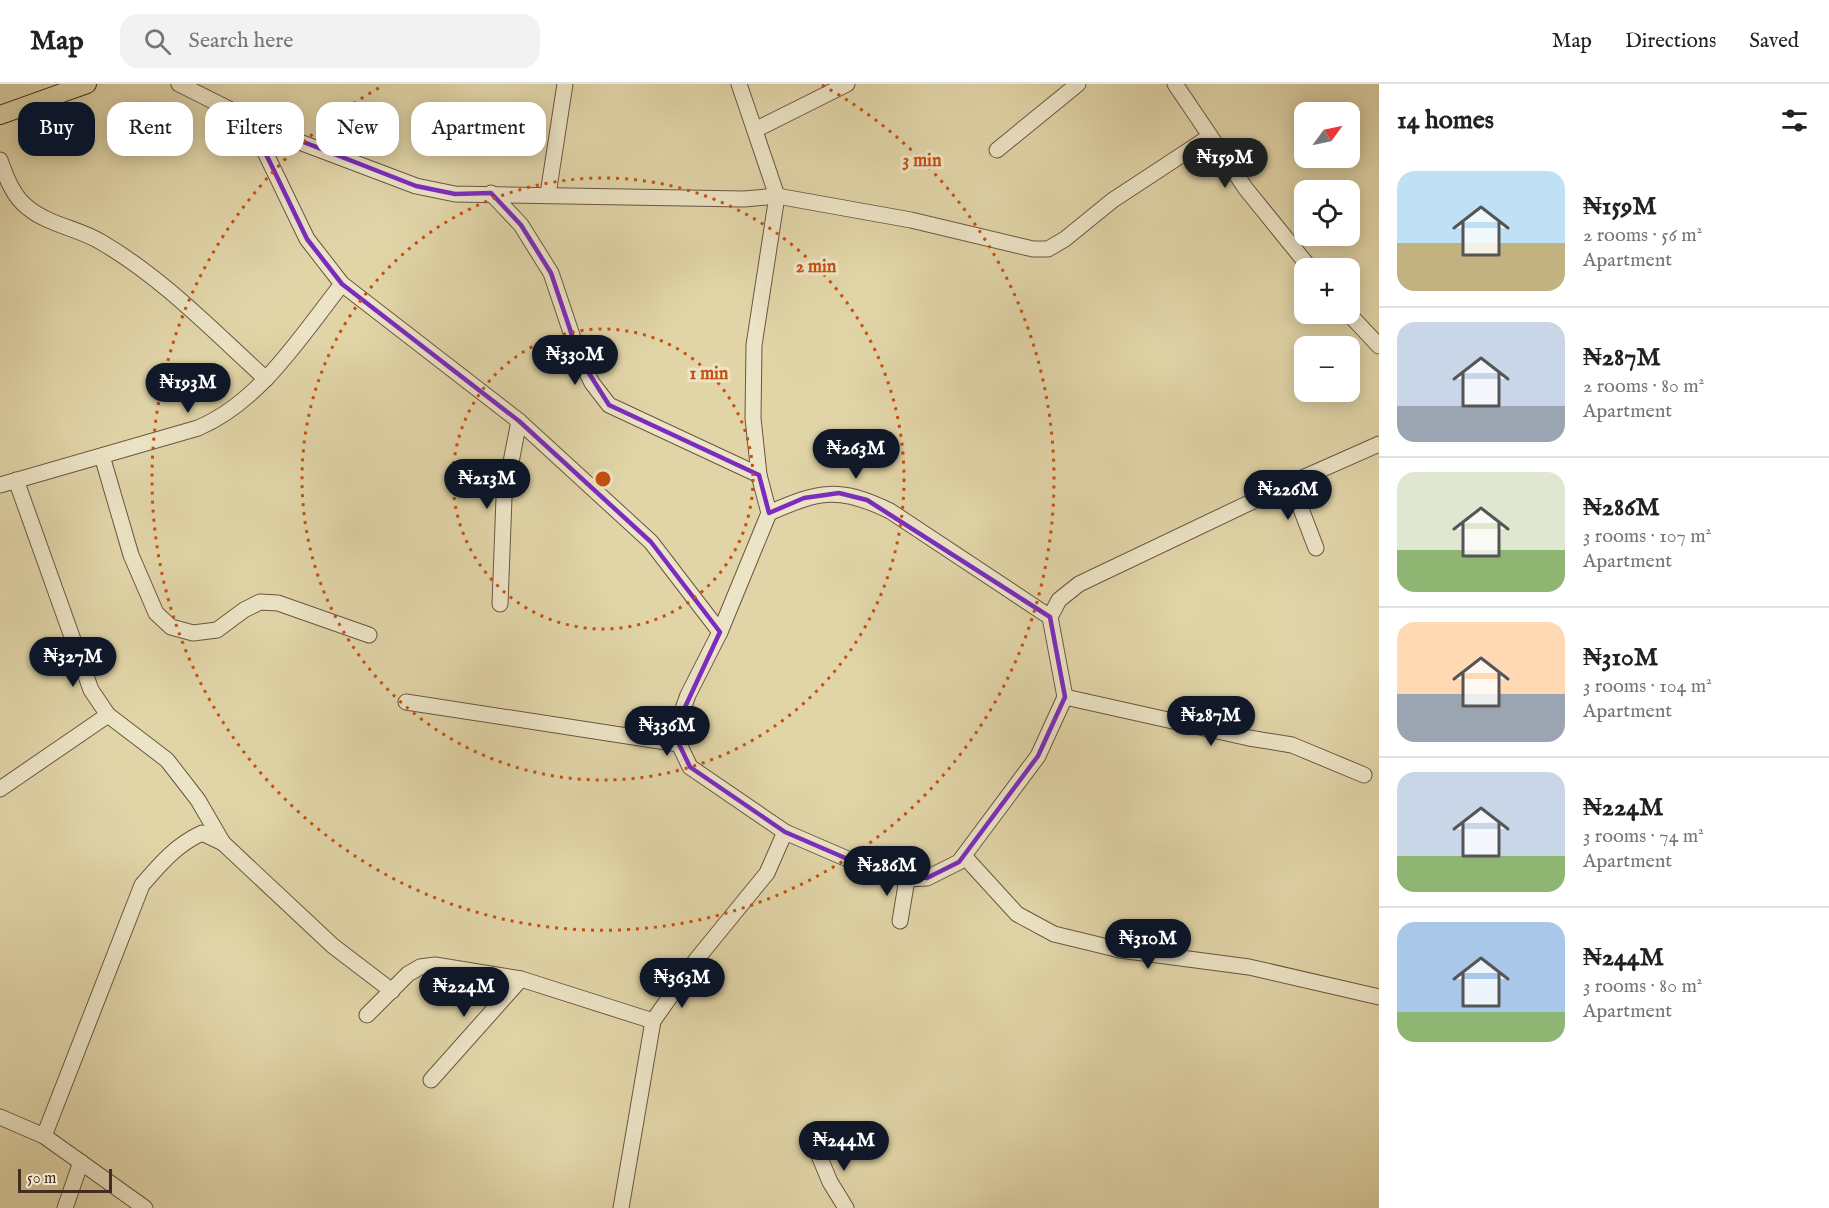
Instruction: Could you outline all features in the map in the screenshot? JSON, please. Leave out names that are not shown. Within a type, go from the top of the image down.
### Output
[{"type":"main road","points":[[0,115],[87,84]]},
{"type":"street","points":[[179,84],[213,102]]},
{"type":"street","points":[[548,194],[565,84]]},
{"type":"street","points":[[739,84],[777,196],[754,345],[753,418],[759,475],[769,513],[720,632],[688,695],[679,720],[679,744],[690,767],[785,832],[880,873],[907,879],[927,878],[959,862],[1038,756],[1065,697],[1050,617],[1059,600],[1079,584],[1291,483],[1379,444]]},
{"type":"street","points":[[754,130],[847,84]]},
{"type":"street","points":[[997,150],[1078,84]]},
{"type":"street","points":[[1176,84],[1209,137],[1246,189],[1302,258]]},
{"type":"street","points":[[304,142],[416,186],[455,194],[744,199],[777,196],[911,220],[1033,249],[1048,249],[1065,239],[1113,200],[1209,137]]},
{"type":"street","points":[[266,156],[307,239],[342,285],[519,421],[651,542],[720,632]]},
{"type":"street","points":[[0,160],[8,184],[27,207],[54,222],[100,241],[165,286],[266,379]]},
{"type":"street","points":[[491,193],[520,225],[551,273],[580,359],[592,383],[609,405],[759,475]]},
{"type":"street","points":[[0,485],[212,423],[266,379],[342,285]]},
{"type":"street","points":[[1358,324],[1379,346]]},
{"type":"street","points":[[500,604],[504,498],[519,421]]},
{"type":"street","points":[[102,456],[131,555],[156,613],[171,627],[193,633],[218,630],[244,610],[260,602],[278,603],[369,635]]},
{"type":"street","points":[[16,480],[91,690],[108,715],[167,760],[198,800],[223,843],[333,946],[392,991]]},
{"type":"street","points":[[1291,483],[1316,548]]},
{"type":"street","points":[[769,513],[804,498],[839,493],[867,500],[890,511],[1050,617]]},
{"type":"street","points":[[1065,697],[1249,738],[1292,745],[1364,775]]},
{"type":"street","points":[[406,702],[679,744]]},
{"type":"street","points":[[0,789],[108,715]]},
{"type":"street","points":[[621,1208],[653,1021],[696,960],[767,873],[785,832]]},
{"type":"street","points":[[44,1136],[142,885],[160,863],[184,841],[202,833],[223,843]]},
{"type":"street","points":[[964,856],[1017,914],[1054,934],[1120,950],[1249,967],[1379,997]]},
{"type":"street","points":[[900,921],[907,879]]},
{"type":"street","points":[[367,1014],[408,974],[420,967],[435,965],[521,979],[653,1021]]},
{"type":"street","points":[[431,1080],[521,979]]},
{"type":"street","points":[[0,1117],[44,1136],[145,1208]]},
{"type":"street","points":[[815,1146],[830,1182],[846,1208]]},
{"type":"street","points":[[65,1208],[81,1162]]},
{"type":"highlighted area","points":[[250,121],[416,186],[455,194],[491,193],[521,225],[551,273],[580,359],[609,405],[759,475],[769,513],[804,498],[839,493],[867,500],[1050,617],[1060,664],[1065,697],[1038,756],[959,862],[927,878],[880,873],[818,848],[785,832],[690,767],[679,744],[679,720],[720,632],[651,542],[519,421],[342,284],[307,239]]}]
